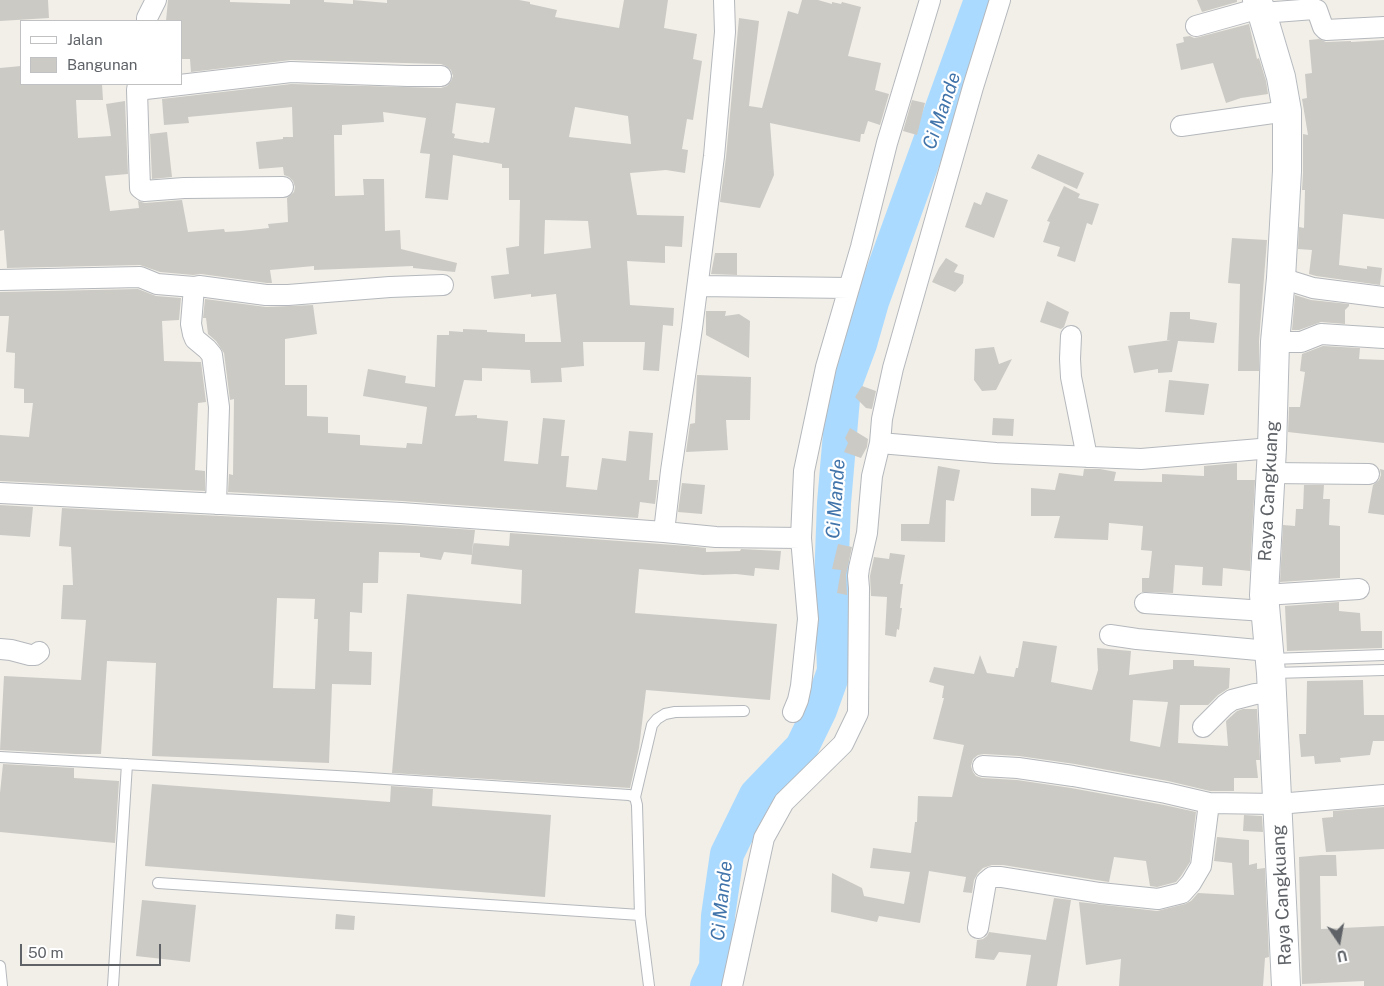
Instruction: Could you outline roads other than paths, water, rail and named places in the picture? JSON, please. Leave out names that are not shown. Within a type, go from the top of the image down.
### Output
[{"type":"main road","name":"Raya Cangkuang","points":[[1260,7],[1281,77],[1287,111],[1287,171],[1281,278],[1275,342],[1265,603],[1278,804],[1286,986]]},
{"type":"street","points":[[147,20],[156,0]]},
{"type":"street","points":[[664,532],[714,156],[725,32],[724,0]]},
{"type":"street","points":[[793,712],[801,686],[808,619],[801,538],[804,471],[826,366],[860,250],[887,143],[930,0]]},
{"type":"street","points":[[732,986],[764,838],[784,802],[843,744],[858,713],[860,588],[858,576],[867,533],[872,476],[880,443],[882,419],[893,368],[973,87],[1000,0]]},
{"type":"street","points":[[1196,26],[1260,7],[1314,8],[1317,10],[1323,27],[1326,30],[1384,27]]},
{"type":"street","points":[[182,83],[291,72],[441,76]]},
{"type":"street","points":[[158,85],[137,87],[140,188],[144,191],[184,188],[283,187]]},
{"type":"street","points":[[1181,126],[1287,111]]},
{"type":"street","points":[[0,280],[140,277],[157,284],[266,295],[443,285]]},
{"type":"street","points":[[1281,278],[1313,288],[1384,297]]},
{"type":"street","points":[[698,286],[850,285]]},
{"type":"street","points":[[194,287],[193,334],[195,339],[212,356],[219,407],[216,504]]},
{"type":"street","points":[[1275,342],[1300,342],[1320,334],[1384,338]]},
{"type":"street","points":[[1071,336],[1071,377],[1087,457]]},
{"type":"street","points":[[880,443],[996,453],[1141,459],[1271,461],[1370,474]]},
{"type":"street","points":[[0,493],[401,513],[716,537],[801,538]]},
{"type":"street","points":[[1145,603],[1265,603],[1358,589]]},
{"type":"street","points":[[1110,635],[1137,639],[1270,669],[1255,694],[1232,700],[1224,705],[1203,727]]},
{"type":"street","points":[[0,649],[30,655],[35,655],[39,652]]},
{"type":"street","points":[[983,766],[1018,768],[1073,776],[1209,803],[1278,804],[1384,795]]},
{"type":"street","points":[[978,928],[986,882],[992,877],[1100,893],[1158,899],[1182,893],[1191,883],[1201,866],[1209,803]]},
{"type":"lane","points":[[1270,669],[1384,655]]},
{"type":"lane","points":[[1270,669],[1384,670]]},
{"type":"lane","points":[[649,986],[640,915],[637,805],[635,797],[652,725],[665,714],[675,712],[744,711]]},
{"type":"lane","points":[[0,757],[590,792],[635,797]]},
{"type":"lane","points":[[113,986],[127,764]]},
{"type":"lane","points":[[158,883],[640,915]]},
{"type":"lane","points":[[0,966],[2,986]]},
{"type":"waterway","name":"Ci Mande","points":[[707,986],[716,967],[718,916],[727,854],[756,795],[802,747],[820,710],[834,671],[831,582],[834,503],[844,387],[860,344],[872,302],[981,0]]}]
